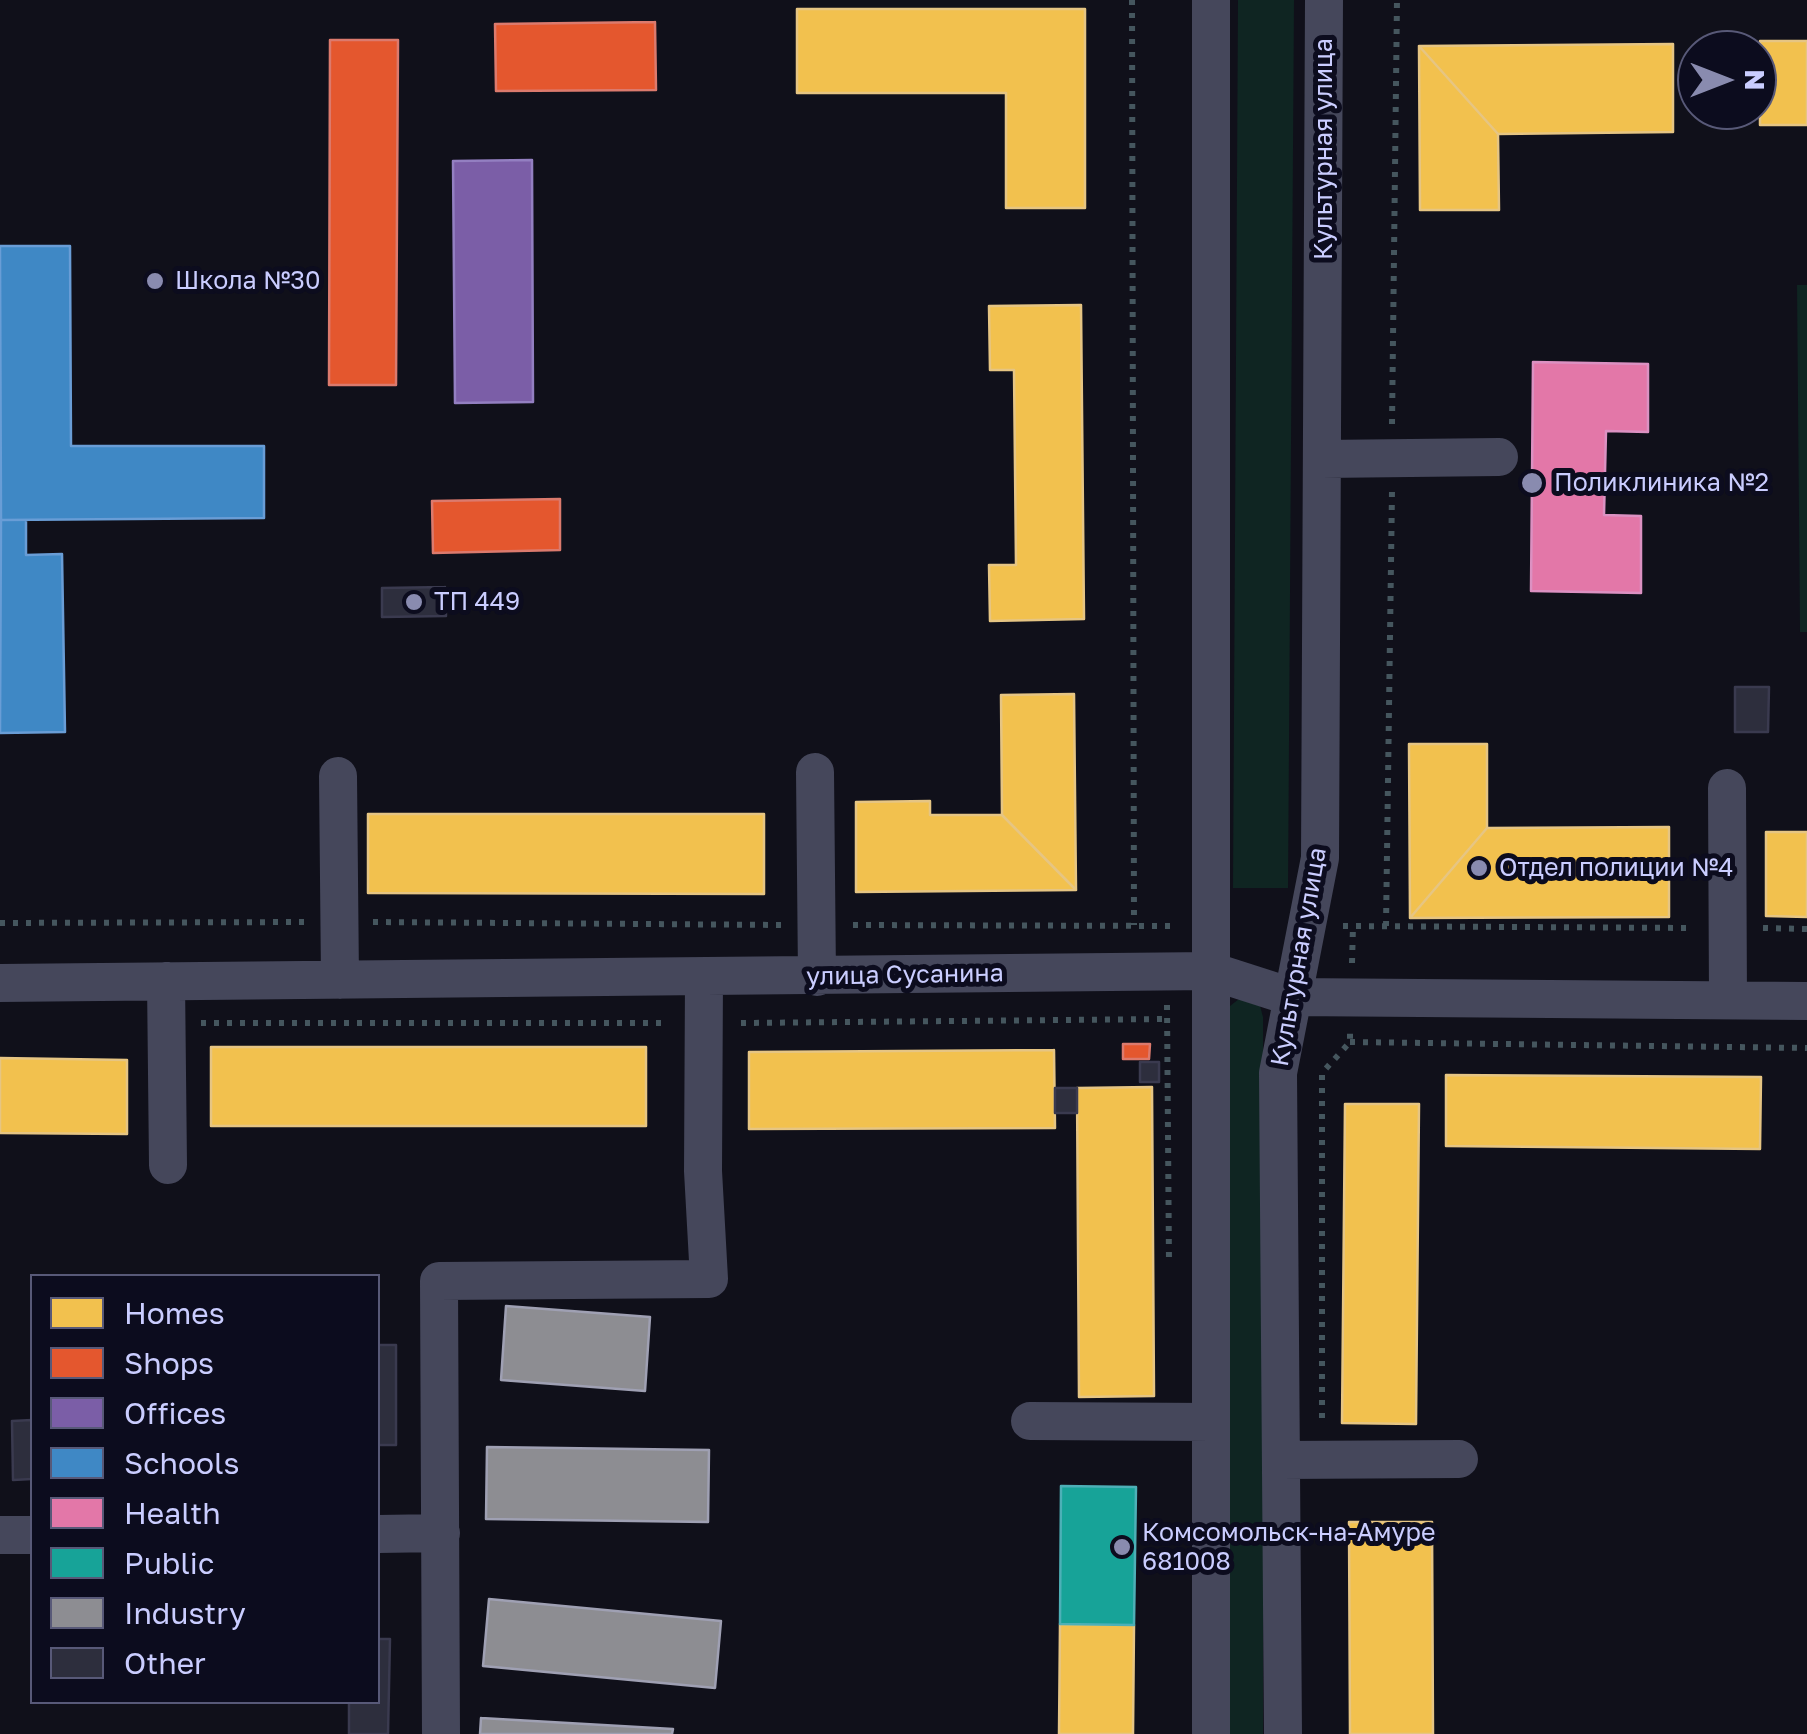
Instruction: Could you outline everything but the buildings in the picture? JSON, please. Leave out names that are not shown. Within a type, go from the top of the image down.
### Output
[{"type":"street","points":[[1211,0],[1211,1734]]},
{"type":"street","name":"Культурная улица","points":[[1282,1734],[1278,1074],[1320,858],[1324,0]]},
{"type":"street","points":[[1322,459],[1500,458]]},
{"type":"street","points":[[815,772],[817,976]]},
{"type":"street","points":[[338,776],[340,980]]},
{"type":"street","points":[[1727,788],[1728,1000]]},
{"type":"street","name":"улица Сусанина","points":[[0,982],[1211,971],[1292,996],[1807,1001]]},
{"type":"street","points":[[441,1734],[440,1280],[708,1279],[704,978]]},
{"type":"street","points":[[166,982],[168,1166]]},
{"type":"street","points":[[1030,1421],[1211,1422]]},
{"type":"street","points":[[1282,1460],[1459,1459]]},
{"type":"street","points":[[380,1534],[441,1533]]},
{"type":"street","points":[[0,1535],[30,1535]]},
{"type":"path","points":[[1132,0],[1134,925]]},
{"type":"path","points":[[0,923],[1211,925]]},
{"type":"path","points":[[1306,925],[1807,928]]},
{"type":"path","points":[[166,1022],[704,1024],[1167,1019]]},
{"type":"path","points":[[1322,1073],[1350,1042],[1807,1048]]},
{"type":"green space","points":[[1238,0],[1294,0],[1288,888],[1233,888]]},
{"type":"green space","points":[[1797,285],[1807,285],[1807,632],[1800,632]]},
{"type":"green space","points":[[1239,999],[1260,1006],[1263,1017],[1263,1734],[1226,1734],[1230,1006]]},
{"type":"place","name":"Школа №30","points":[[155,281]]},
{"type":"place","name":"Поликлиника №2","points":[[1532,483]]},
{"type":"place","name":"ТП 449","points":[[414,602]]},
{"type":"place","name":"Отдел полиции №4","points":[[1479,868]]},
{"type":"place","name":"Комсомольск-на-Амуре 681008","points":[[1122,1547]]}]
